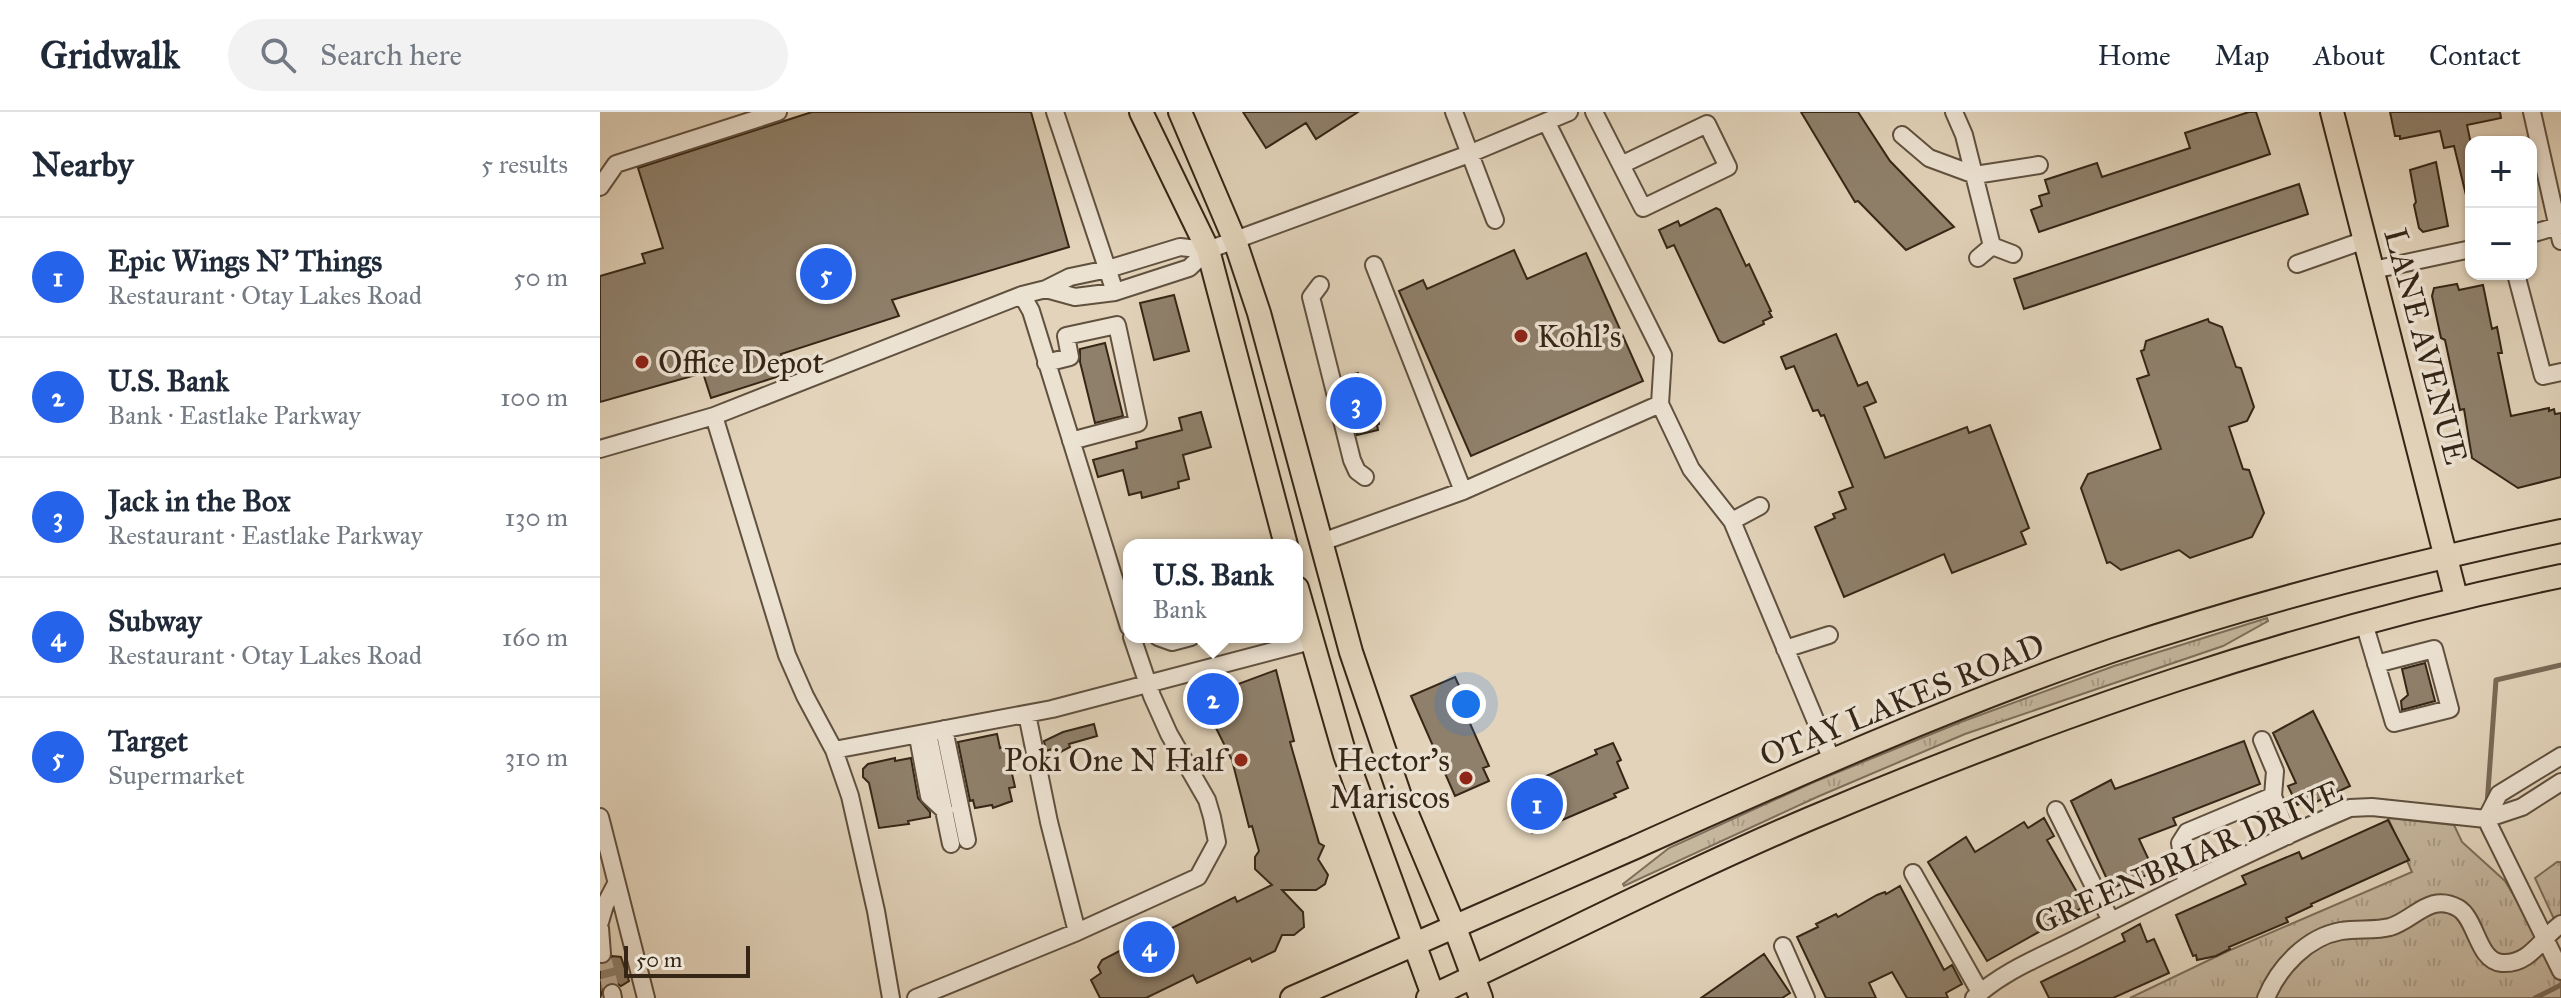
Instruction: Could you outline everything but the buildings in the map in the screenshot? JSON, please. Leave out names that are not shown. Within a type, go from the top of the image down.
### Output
[{"type":"main road","points":[[1141,112],[1208,250],[1284,539]]},
{"type":"main road","points":[[1180,112],[1235,241],[1259,313],[1351,652],[1402,802],[1481,998]]},
{"type":"main road","name":"LANE AVENUE","points":[[2332,112],[2456,597]]},
{"type":"main road","name":"OTAY LAKES ROAD","points":[[1292,998],[1832,760],[1961,707],[2114,651],[2267,603],[2447,555],[2561,531]]},
{"type":"main road","points":[[1303,611],[1345,755],[1432,997],[1473,975],[1806,821],[1972,752],[2146,689],[2281,646],[2456,597],[2561,576]]},
{"type":"street","points":[[600,187],[616,164],[778,112]]},
{"type":"street","points":[[1055,112],[1115,292]]},
{"type":"street","points":[[1454,112],[1495,220]]},
{"type":"street","points":[[600,449],[714,416],[1022,295],[1046,289],[1070,277],[1180,247],[1208,250],[1235,241],[1469,154],[1569,112]]},
{"type":"street","points":[[1594,112],[1621,165],[1643,208],[1728,167],[1707,124],[1621,165]]},
{"type":"street","points":[[1954,112],[1964,135],[1992,246]]},
{"type":"street","points":[[2532,112],[2560,231],[2537,233]]},
{"type":"street","points":[[1547,123],[1663,355],[1660,404],[1691,469],[1732,521],[1832,760]]},
{"type":"street","points":[[1902,135],[1929,158],[1975,175],[2039,165]]},
{"type":"street","points":[[2297,264],[2365,240]]},
{"type":"street","points":[[1992,246],[2013,254]]},
{"type":"street","points":[[1978,258],[1992,246]]},
{"type":"street","points":[[1046,289],[1075,297],[1115,292],[1189,268],[1208,250]]},
{"type":"street","points":[[2373,270],[2465,250]]},
{"type":"street","points":[[1374,265],[1463,491]]},
{"type":"street","points":[[2518,280],[2543,376],[2561,372]]},
{"type":"street","points":[[1320,285],[1311,297],[1352,460],[1357,471],[1365,477]]},
{"type":"street","points":[[1022,295],[1031,311],[1123,608]]},
{"type":"street","points":[[1046,363],[1070,357],[1066,336],[1117,325],[1138,423],[1071,441]]},
{"type":"street","points":[[1322,542],[1463,491],[1660,404]]},
{"type":"street","points":[[714,416],[787,655],[834,750],[850,796],[876,911],[891,998]]},
{"type":"street","points":[[1732,521],[1760,506]]},
{"type":"street","points":[[2364,623],[2376,664],[2394,723],[2450,709],[2434,649],[2376,664]]},
{"type":"street","points":[[1785,649],[1829,635]]},
{"type":"street","points":[[834,750],[1027,714],[1148,686],[1311,641]]},
{"type":"street","points":[[916,998],[1077,932],[1198,877],[1217,842],[1207,800],[1169,734],[1134,643]]},
{"type":"street","points":[[1027,714],[1049,822],[1077,932]]},
{"type":"street","points":[[930,732],[959,842],[945,811],[929,796],[930,732]]},
{"type":"street","points":[[2262,740],[2275,771],[2273,796],[2288,836]]},
{"type":"street","points":[[2486,819],[2499,794],[2561,756]]},
{"type":"street","points":[[2486,819],[2522,807],[2561,782]]},
{"type":"street","points":[[2186,881],[2180,843],[2187,832],[2273,796]]},
{"type":"street","name":"GREENBRIAR DRIVE","points":[[1977,995],[2018,965],[2074,940],[2186,881],[2350,808],[2372,807],[2486,819]]},
{"type":"street","points":[[2056,810],[2110,919]]},
{"type":"street","points":[[600,817],[646,998]]},
{"type":"street","points":[[2486,819],[2561,971]]},
{"type":"street","points":[[1913,873],[1977,995]]},
{"type":"street","points":[[602,954],[600,925],[605,905],[616,884]]},
{"type":"street","points":[[2266,998],[2284,967],[2319,939],[2342,930],[2390,927],[2422,908],[2438,903],[2458,908],[2467,915],[2484,951],[2495,962],[2506,963],[2534,953],[2544,936],[2561,924]]},
{"type":"street","points":[[1783,946],[1806,998]]},
{"type":"green space","points":[[2267,618],[2268,621],[2223,646],[1965,734],[1623,884],[1669,848],[1814,782],[1961,722],[2114,666]]},
{"type":"green space","points":[[2388,818],[2454,825],[2462,842],[2505,881],[2561,973],[2561,998],[2130,998],[2228,951],[2412,872]]},
{"type":"green space","points":[[2561,862],[2561,934],[2535,878]]},
{"type":"waterway","points":[[2487,805],[2496,680],[2561,665]]},
{"type":"waterway","points":[[2535,998],[2561,985]]},
{"type":"tunnel","points":[[602,954],[612,993]]},
{"type":"place","name":"Target","points":[[826,274]]},
{"type":"place","name":"Kohl's","points":[[1521,336]]},
{"type":"place","name":"Office Depot","points":[[642,362]]},
{"type":"place","name":"Jack in the Box","points":[[1356,403]]},
{"type":"place","name":"U.S. Bank","points":[[1213,699]]},
{"type":"place","name":"Poki One N Half","points":[[1241,760]]},
{"type":"place","name":"Hector's Mariscos","points":[[1466,778]]},
{"type":"place","name":"Epic Wings N' Things","points":[[1537,804]]},
{"type":"place","name":"Subway","points":[[1149,947]]}]
